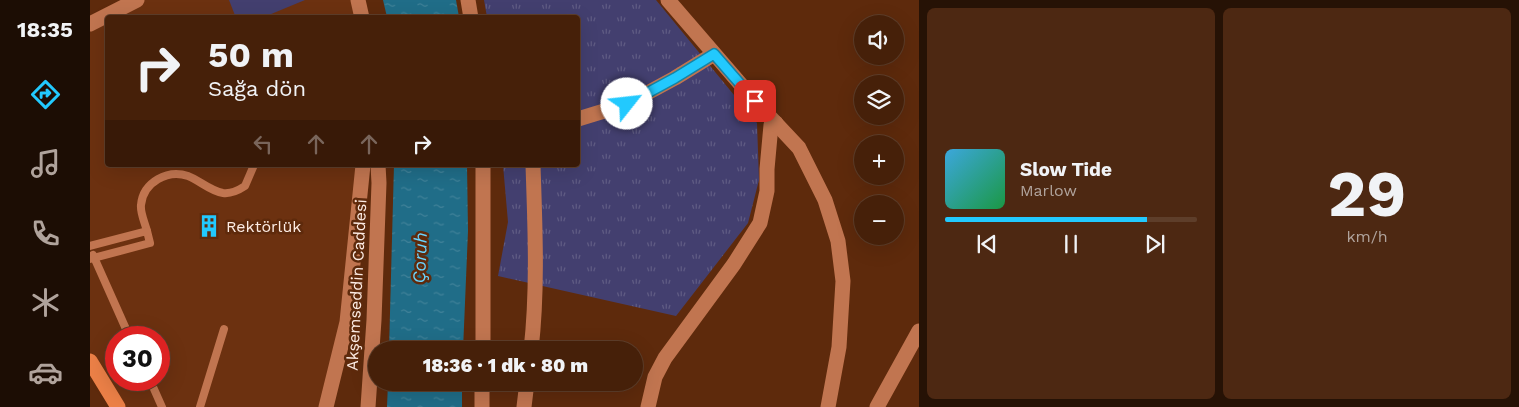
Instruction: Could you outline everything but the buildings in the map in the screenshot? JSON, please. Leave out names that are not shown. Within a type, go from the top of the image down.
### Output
[{"type":"highway","points":[[90,361],[118,407]]},
{"type":"street","points":[[108,15],[138,0]]},
{"type":"street","points":[[358,0],[361,15]]},
{"type":"street","points":[[468,0],[470,15]]},
{"type":"street","points":[[668,0],[799,148],[825,200],[838,241],[843,280],[839,347],[828,407]]},
{"type":"street","points":[[90,24],[105,16]]},
{"type":"street","points":[[580,118],[627,104],[714,54]]},
{"type":"street","points":[[648,407],[655,377],[665,358],[734,264],[760,223],[767,190],[771,125],[776,123]]},
{"type":"street","name":"Akşemseddin Caddesi","points":[[326,407],[347,322],[363,167]]},
{"type":"street","name":"Akşemseddin Caddesi","points":[[368,407],[374,320],[378,167]]},
{"type":"street","points":[[482,341],[483,167]]},
{"type":"street","points":[[532,341],[536,233],[533,167]]},
{"type":"street","points":[[877,407],[919,331]]},
{"type":"street","points":[[482,391],[482,407]]},
{"type":"street","points":[[524,407],[526,391]]},
{"type":"lane","points":[[92,258],[150,243],[141,205],[146,190],[161,177],[178,173],[223,193],[245,186],[253,167]]},
{"type":"lane","points":[[124,326],[92,258],[90,246],[147,231]]},
{"type":"lane","points":[[200,407],[224,329]]},
{"type":"lane","points":[[155,391],[162,407]]},
{"type":"shaded area","points":[[137,0],[358,0],[362,15],[108,15]]},
{"type":"shaded area","points":[[105,16],[105,167],[363,167],[347,322],[326,407],[118,407],[108,391],[170,391],[170,326],[105,326],[105,386],[90,361],[90,24]]},
{"type":"green space","points":[[229,0],[305,0],[269,15],[235,15]]},
{"type":"green space","points":[[484,0],[656,0],[757,123],[759,180],[748,223],[676,316],[498,276],[508,222],[503,167],[580,167],[580,15],[487,15]]},
{"type":"water","points":[[383,0],[456,0],[459,15],[387,15]]},
{"type":"water","name":"Çoruh","points":[[394,167],[467,167],[468,231],[463,341],[389,341]]},
{"type":"water","points":[[388,391],[462,391],[462,407],[387,407]]},
{"type":"place","name":"Rektörlük","points":[[209,226]]},
{"type":"route","points":[[627,104],[714,54],[755,101]]}]
